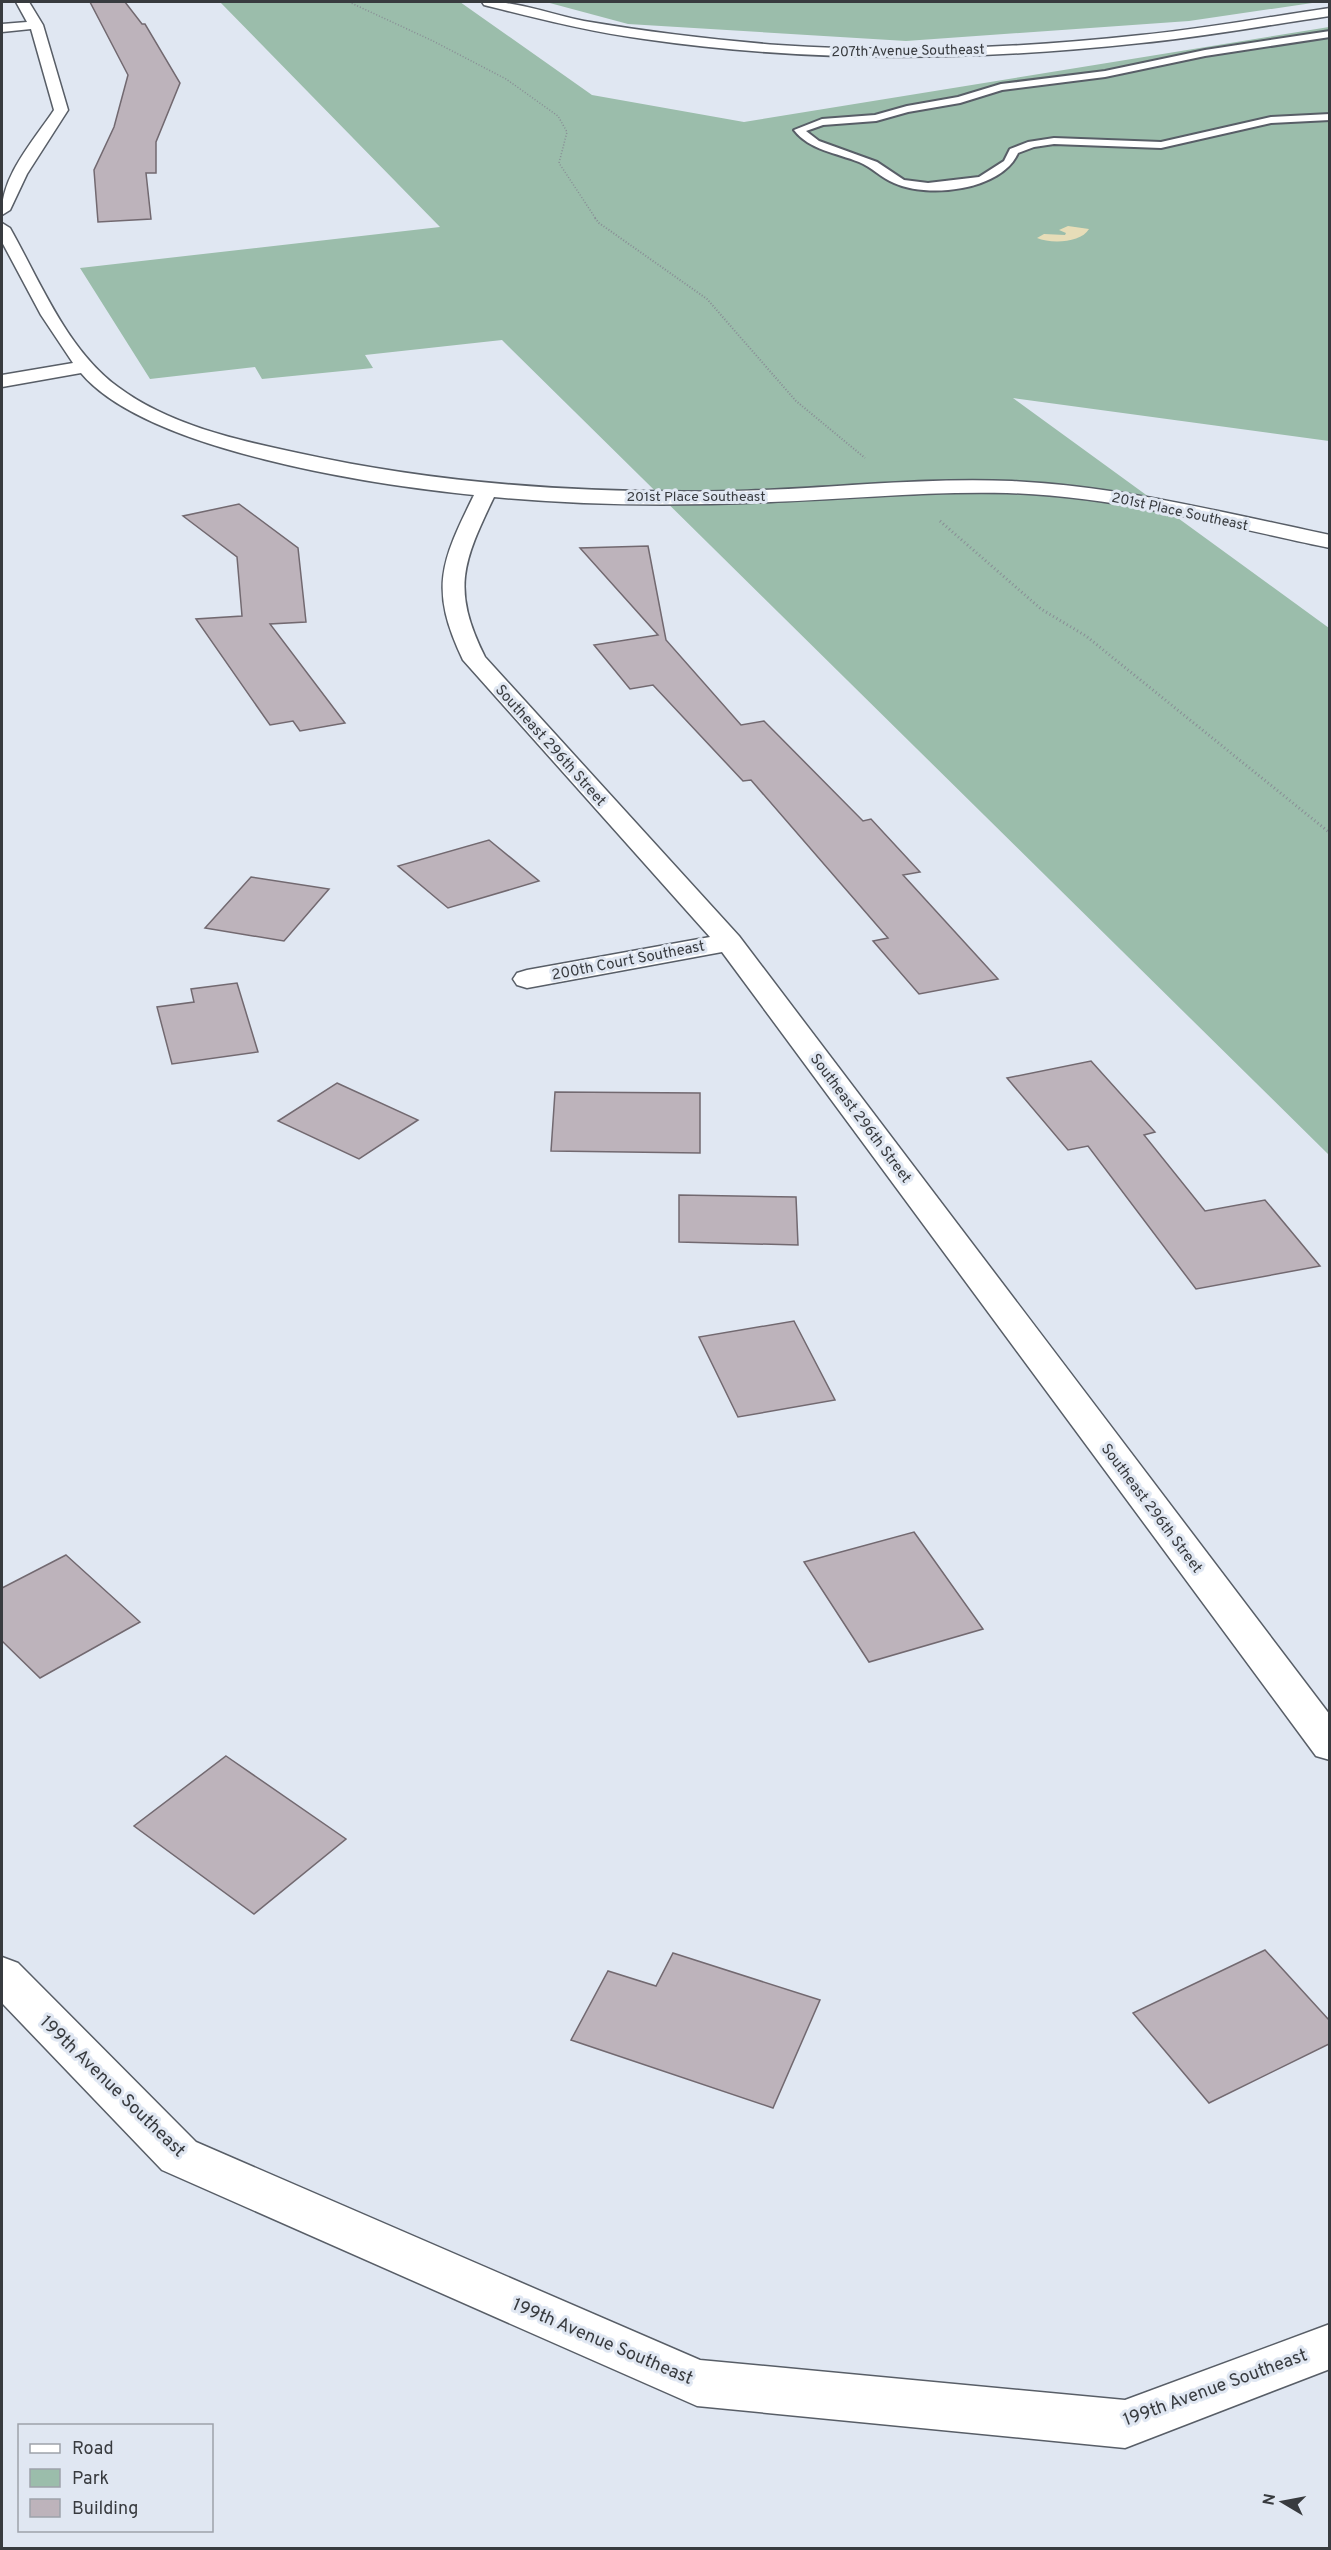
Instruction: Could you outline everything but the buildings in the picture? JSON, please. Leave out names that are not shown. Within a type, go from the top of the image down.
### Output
[{"type":"street","points":[[2,210],[19,174],[61,110],[36,25],[23,2]]},
{"type":"street","name":"207th Avenue Southeast","points":[[489,2],[576,24],[650,37],[723,45],[858,53],[1003,49],[1116,42],[1329,12]]},
{"type":"street","points":[[2,28],[36,25]]},
{"type":"street","points":[[2,174],[19,174]]},
{"type":"street","name":"201st Place Southeast","points":[[2,228],[83,367],[110,391],[143,410],[217,438],[309,463],[393,479],[487,490],[733,498],[903,489],[1012,487],[1110,496],[1329,542]]},
{"type":"street","points":[[2,381],[83,367]]},
{"type":"street","name":"Southeast 296th Street","points":[[487,490],[455,558],[451,585],[460,634],[475,660],[729,942],[1329,1745]]},
{"type":"street","name":"200th Court Southeast","points":[[527,979],[729,942]]},
{"type":"street","name":"199th Avenue Southeast","points":[[2,1975],[180,2156],[698,2383],[1125,2424],[1329,2346]]},
{"type":"lane","points":[[1329,34],[1244,50],[1205,53],[1105,74],[1001,87],[960,100],[907,109],[876,118],[822,122],[799,130],[820,145],[874,164],[900,183],[929,186],[963,184],[989,177],[1005,170],[1011,163],[1014,151],[1032,144],[1073,140],[1161,145],[1270,120],[1329,117]]},
{"type":"path","points":[[349,2],[479,62],[512,81],[561,119],[567,132],[559,163],[599,223],[707,299],[796,401],[903,489],[1041,609],[1086,636],[1329,833]]},
{"type":"green space","points":[[220,2],[460,2],[592,95],[744,122],[1329,27],[1329,441],[1013,398],[1329,628],[1329,1155],[502,340],[365,355],[373,368],[262,379],[255,367],[150,379],[80,268],[440,227]]},
{"type":"green space","points":[[546,2],[1319,2],[1189,21],[906,41],[628,24]]},
{"type":"sand","points":[[1068,226],[1089,229],[1085,234],[1073,240],[1050,241],[1037,238],[1044,234],[1065,235],[1066,233],[1059,230]]}]
